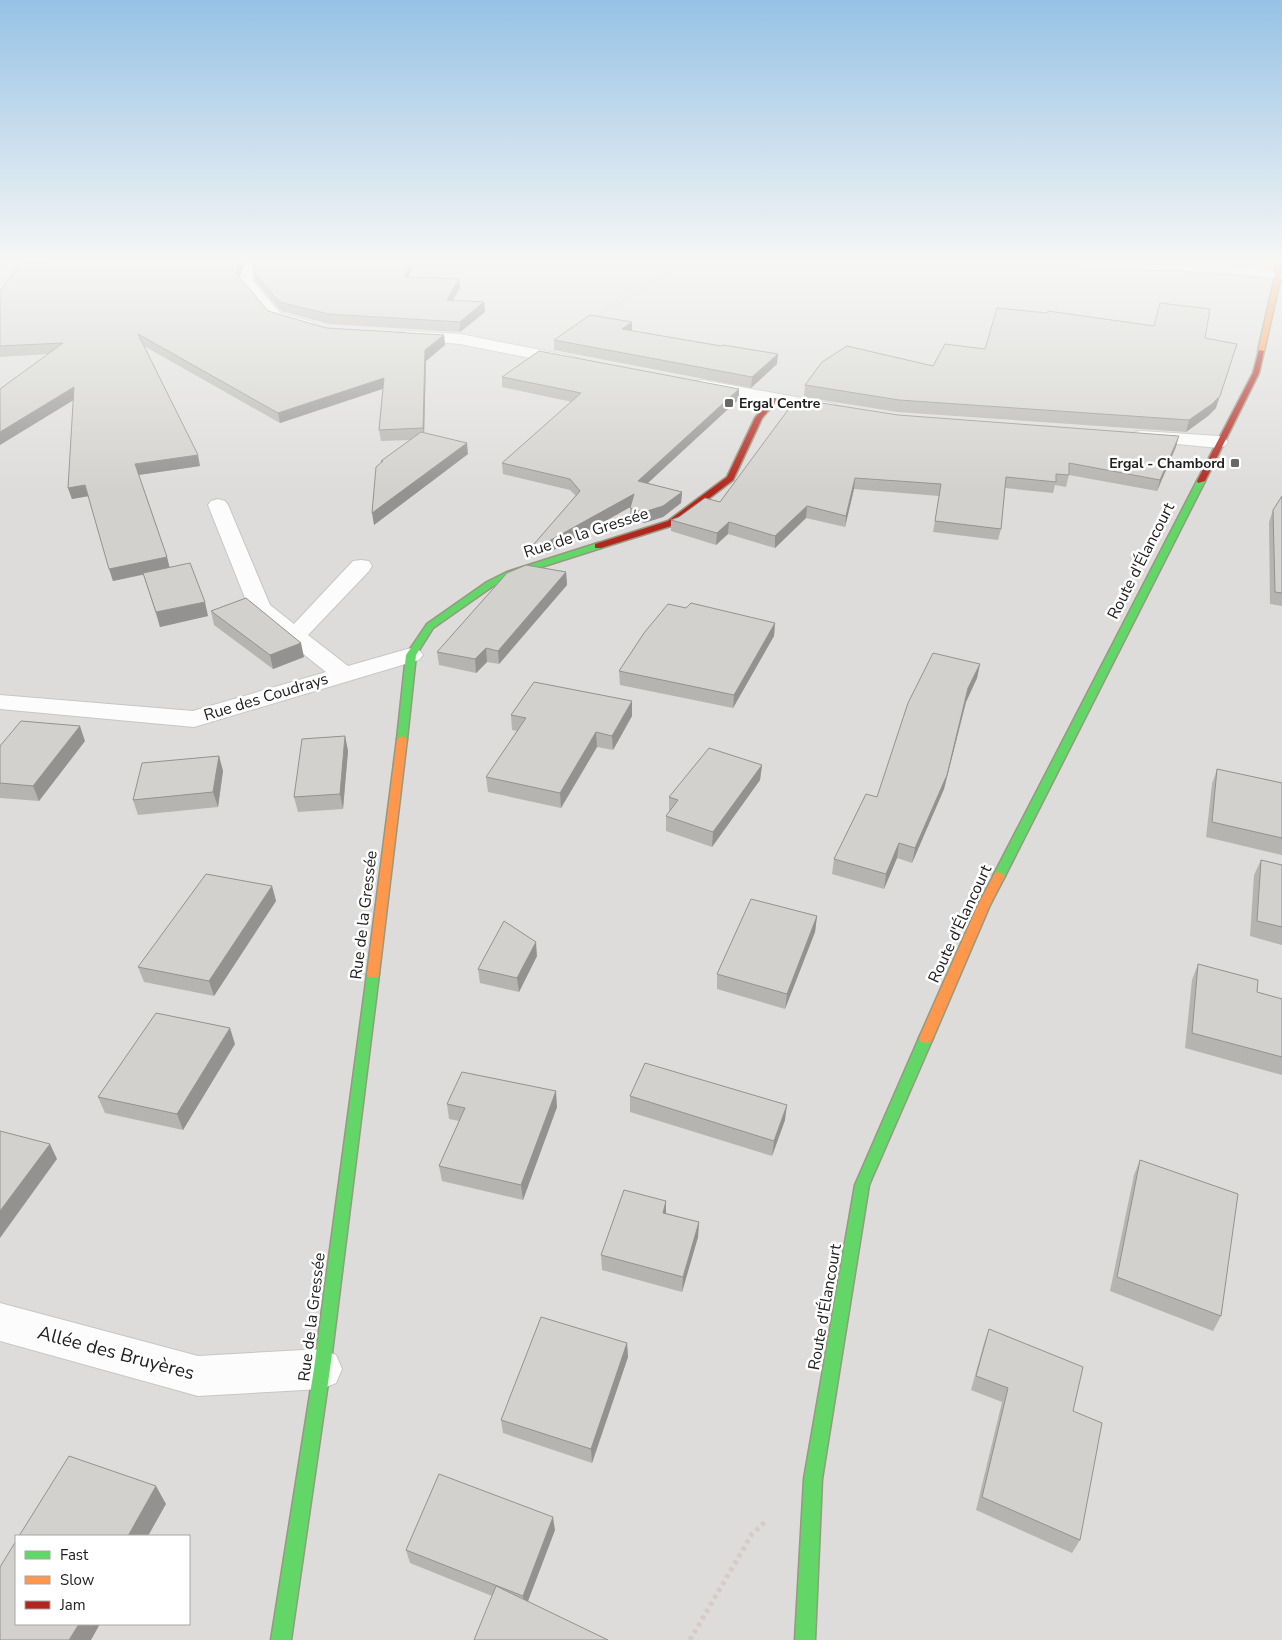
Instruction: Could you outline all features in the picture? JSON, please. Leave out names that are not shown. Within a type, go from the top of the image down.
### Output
[{"type":"street","points":[[452,339],[588,364]]},
{"type":"street","name":"Route d'Élancourt","points":[[805,1640],[813,1478],[862,1185],[984,904],[1256,372],[1264,339]]},
{"type":"street","points":[[686,382],[849,411]]},
{"type":"street","name":"Rue de la Gressée","points":[[281,1640],[322,1370],[400,762],[411,655],[430,626],[490,584],[510,574],[672,523],[730,478],[759,418],[774,399]]},
{"type":"street","points":[[1122,435],[1219,442]]},
{"type":"street","points":[[218,505],[260,608],[343,674]]},
{"type":"street","points":[[294,636],[361,566]]},
{"type":"street","name":"Rue des Coudrays","points":[[0,702],[194,719],[411,655]]},
{"type":"street","name":"Allée des Bruyères","points":[[0,1322],[198,1376],[322,1370]]},
{"type":"path","points":[[690,1640],[752,1534],[813,1478]]},
{"type":"shaded area","points":[[0,339],[1282,339],[1282,1640],[0,1640]]},
{"type":"building","points":[[0,339],[140,339],[198,455],[135,464],[167,557],[109,569],[85,485],[68,488],[74,387],[0,432],[0,389],[63,343],[0,346]]},
{"type":"building","points":[[146,339],[440,339],[425,350],[423,428],[379,430],[384,378],[278,413]]},
{"type":"building","points":[[678,339],[778,354],[752,377],[554,340]]},
{"type":"building","points":[[988,339],[1208,339],[1237,344],[1220,396],[1189,420],[899,400],[805,385],[822,362],[847,346],[933,366],[945,344],[985,349]]},
{"type":"building","points":[[539,351],[739,389],[638,481],[682,492],[663,506],[644,512],[630,508],[634,494],[549,541],[535,545],[580,491],[570,479],[502,463],[581,393],[502,377]]},
{"type":"building","points":[[796,399],[898,415],[1179,436],[1160,480],[1069,463],[1069,475],[1056,474],[1056,482],[1006,477],[1001,529],[935,521],[941,484],[855,478],[846,516],[807,506],[775,536],[729,522],[717,533],[671,520],[679,517],[705,498],[720,502]]},
{"type":"building","points":[[421,432],[467,443],[372,513],[376,467],[383,461],[381,461]]},
{"type":"building","points":[[1282,496],[1282,593],[1275,592],[1273,510]]},
{"type":"building","points":[[190,563],[205,602],[156,612],[143,573]]},
{"type":"building","points":[[526,565],[566,572],[498,651],[486,648],[475,659],[437,652],[507,573]]},
{"type":"building","points":[[246,598],[301,643],[270,655],[211,611]]},
{"type":"building","points":[[691,603],[775,623],[734,695],[619,671],[644,633],[668,604],[686,608]]},
{"type":"building","points":[[933,653],[980,664],[968,688],[947,775],[915,848],[899,843],[886,874],[834,859],[866,794],[877,797],[908,703]]},
{"type":"building","points":[[534,682],[632,701],[612,736],[596,732],[560,793],[486,777],[526,718],[511,715]]},
{"type":"building","points":[[21,721],[80,726],[33,786],[0,783],[0,746]]},
{"type":"building","points":[[345,736],[340,794],[294,797],[302,739]]},
{"type":"building","points":[[709,748],[762,765],[713,832],[666,816],[678,800],[669,797]]},
{"type":"building","points":[[219,756],[213,792],[133,800],[142,763]]},
{"type":"building","points":[[1217,769],[1282,783],[1282,838],[1212,822]]},
{"type":"building","points":[[1261,860],[1282,865],[1282,927],[1257,921]]},
{"type":"building","points":[[206,874],[272,886],[209,981],[138,967]]},
{"type":"building","points":[[751,899],[817,916],[787,994],[717,974]]},
{"type":"building","points":[[504,921],[536,942],[517,978],[478,969]]},
{"type":"building","points":[[1198,964],[1258,980],[1257,992],[1282,999],[1282,1057],[1192,1033]]},
{"type":"building","points":[[156,1013],[230,1028],[177,1114],[98,1097]]},
{"type":"building","points":[[645,1063],[787,1105],[774,1141],[630,1096]]},
{"type":"building","points":[[462,1072],[556,1091],[521,1185],[439,1166],[465,1108],[447,1104]]},
{"type":"building","points":[[0,1131],[50,1144],[0,1211]]},
{"type":"building","points":[[1140,1160],[1238,1194],[1221,1316],[1117,1277]]},
{"type":"building","points":[[624,1190],[666,1201],[663,1213],[699,1222],[683,1277],[601,1255]]},
{"type":"building","points":[[541,1317],[627,1343],[591,1449],[501,1420]]},
{"type":"building","points":[[989,1329],[1083,1367],[1073,1411],[1102,1423],[1080,1540],[982,1497],[1008,1388],[976,1376]]},
{"type":"building","points":[[69,1456],[156,1486],[129,1535],[20,1535]]},
{"type":"building","points":[[439,1474],[553,1517],[523,1596],[406,1550]]},
{"type":"building","points":[[15,1543],[15,1625],[78,1625],[69,1640],[0,1640],[0,1567]]},
{"type":"building","points":[[496,1586],[608,1640],[474,1640]]},
{"type":"traffic: fast","points":[[999,876],[1201,481]]},
{"type":"traffic: fast","points":[[402,739],[411,655],[430,626],[490,584],[510,574],[598,546]]},
{"type":"traffic: fast","points":[[281,1640],[322,1369],[373,974]]},
{"type":"traffic: fast","points":[[805,1640],[813,1479],[862,1185],[926,1038]]},
{"type":"traffic: slow","points":[[1261,351],[1264,339]]},
{"type":"traffic: slow","points":[[373,974],[402,739]]},
{"type":"traffic: slow","points":[[926,1038],[984,905],[999,876]]},
{"type":"traffic: jam","points":[[1201,481],[1256,373],[1261,351]]},
{"type":"traffic: jam","points":[[598,546],[671,523],[730,478],[759,418],[774,399]]},
{"type":"place","name":"Ergal Centre","points":[[729,403]]},
{"type":"place","name":"Ergal - Chambord","points":[[1235,463]]}]
